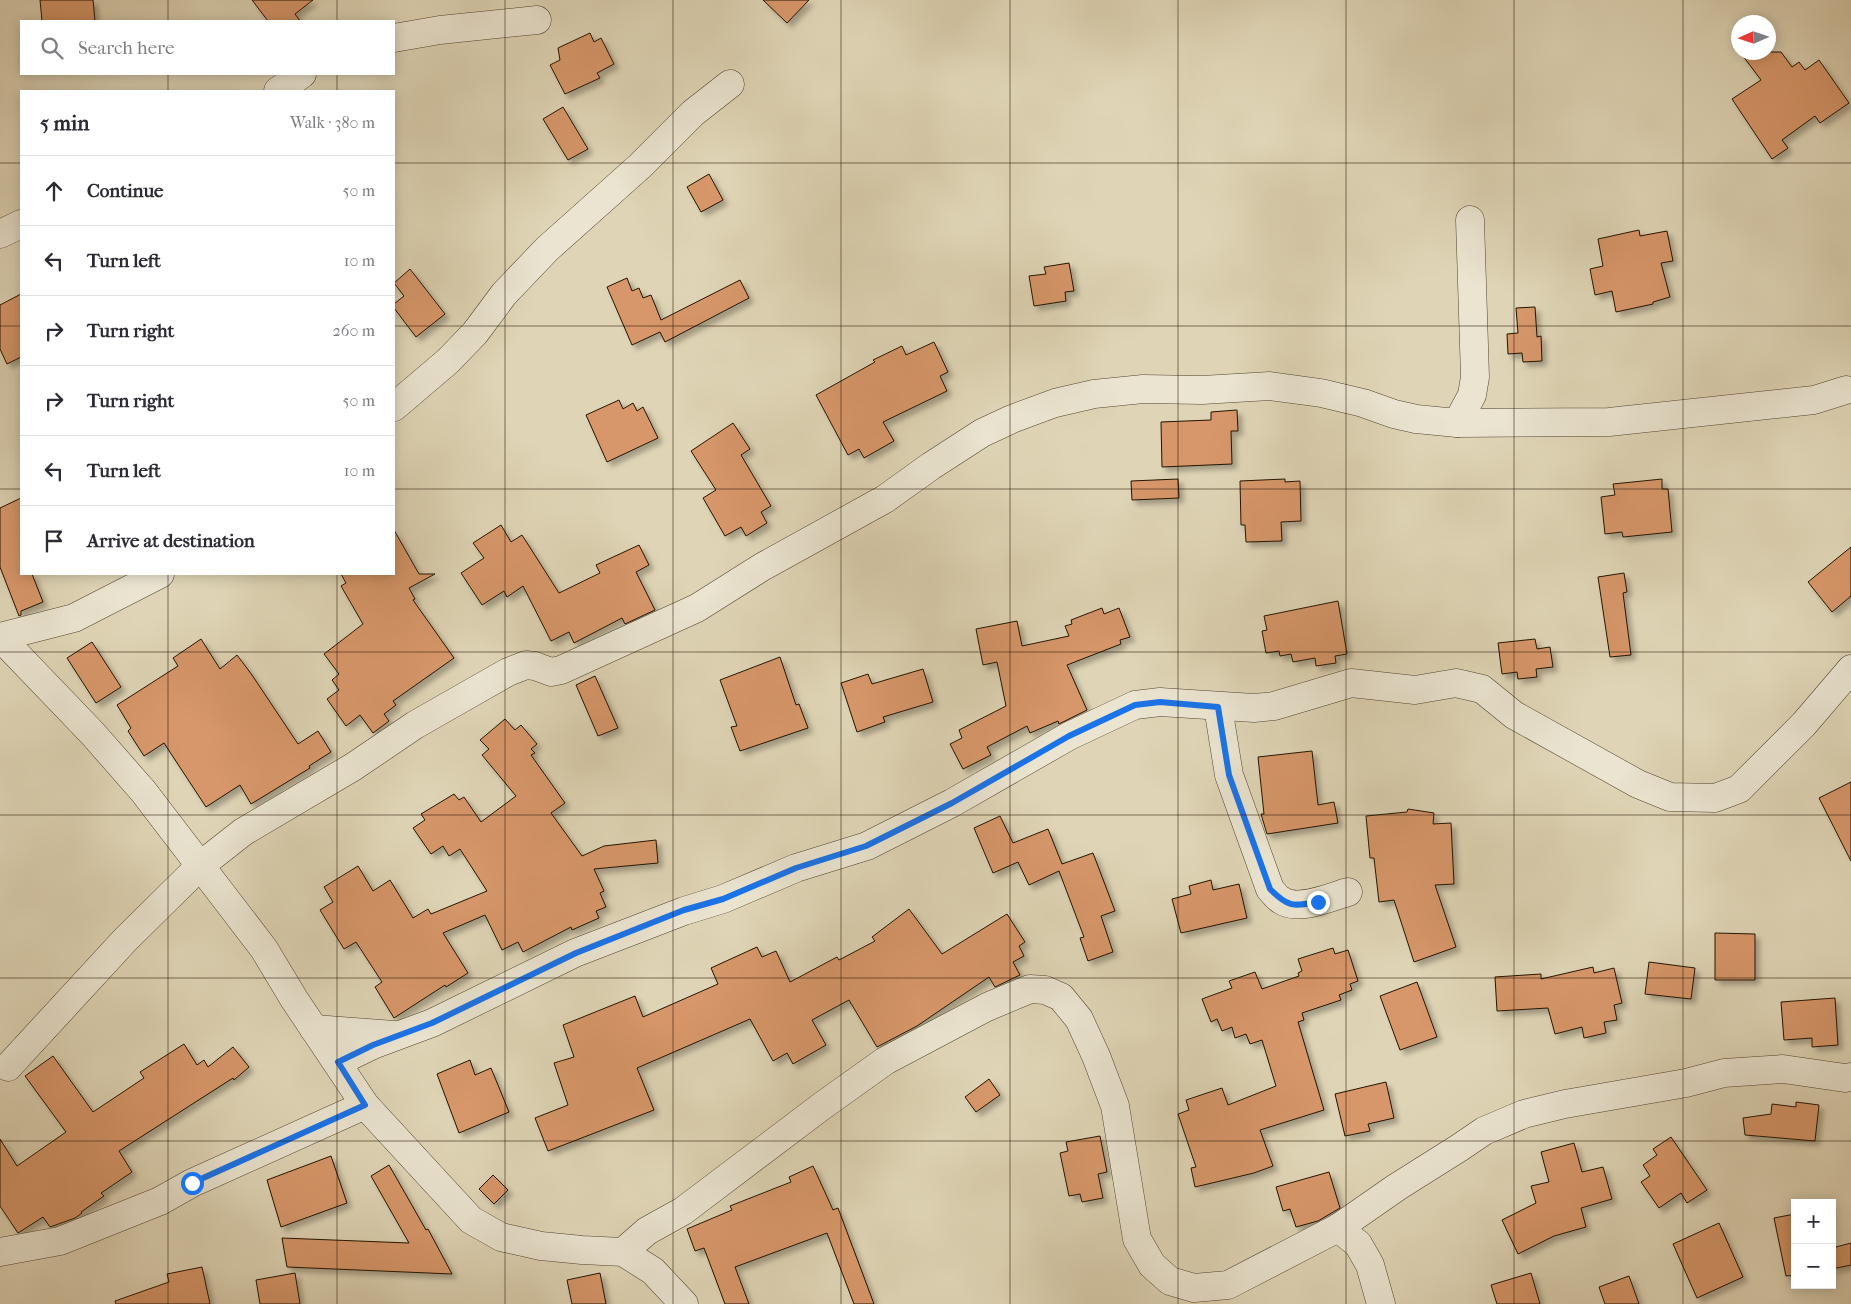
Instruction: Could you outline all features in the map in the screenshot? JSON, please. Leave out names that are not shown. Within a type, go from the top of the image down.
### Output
[{"type":"street","points":[[395,38],[440,30],[537,20]]},
{"type":"street","points":[[279,90],[301,75]]},
{"type":"street","points":[[395,406],[448,361],[476,333],[504,294],[547,250],[640,166],[693,113],[730,84]]},
{"type":"street","points":[[1457,423],[1472,395],[1475,377],[1470,220]]},
{"type":"street","points":[[0,234],[20,224]]},
{"type":"street","points":[[8,1066],[125,940],[201,865],[243,832],[353,767],[415,725],[508,672],[526,665],[551,672],[561,670],[697,608],[762,567],[885,499],[982,433],[1012,419],[1055,403],[1094,394],[1143,389],[1202,390],[1270,386],[1321,393],[1363,402],[1394,414],[1416,419],[1457,423],[1609,422],[1814,400],[1846,390]]},
{"type":"street","points":[[158,575],[74,618],[0,636],[99,741],[143,791],[264,949],[314,1029],[338,1062],[365,1105],[471,1220],[501,1236],[541,1246],[623,1252],[653,1271],[684,1304]]},
{"type":"street","points":[[338,1062],[432,1023],[576,953],[684,910],[723,899],[796,868],[866,846],[952,803],[1069,736],[1135,705],[1160,702],[1254,708],[1274,706],[1351,683],[1415,690],[1456,683],[1482,689],[1514,715],[1638,784],[1670,797],[1715,798],[1739,789],[1804,724],[1851,669]]},
{"type":"street","points":[[1218,707],[1229,775],[1270,889],[1282,901],[1295,905],[1318,902],[1348,892]]},
{"type":"street","points":[[623,1252],[647,1231],[683,1211],[792,1128],[885,1061],[988,1006],[1030,990],[1046,990],[1061,997],[1078,1019],[1096,1056],[1115,1106],[1137,1239],[1152,1265],[1170,1281],[1194,1288],[1228,1285],[1338,1228],[1397,1187],[1484,1131],[1524,1114],[1565,1104],[1686,1083],[1724,1073],[1783,1069],[1845,1078],[1851,1077]]},
{"type":"street","points":[[314,1029],[400,1035]]},
{"type":"street","points":[[0,1252],[60,1241],[160,1200],[192,1183],[365,1105]]},
{"type":"street","points":[[1338,1228],[1358,1244],[1370,1265],[1381,1304]]},
{"type":"building","points":[[40,0],[93,0],[95,20],[42,20]]},
{"type":"building","points":[[252,0],[313,0],[295,14],[299,20],[267,20]]},
{"type":"building","points":[[763,0],[809,0],[787,23]]},
{"type":"building","points":[[590,33],[594,42],[601,38],[614,64],[597,73],[600,78],[565,94],[550,65],[560,60],[558,48]]},
{"type":"building","points":[[1776,52],[1781,52],[1792,67],[1799,62],[1805,70],[1819,60],[1849,103],[1820,123],[1815,116],[1782,140],[1788,148],[1772,159],[1732,99],[1761,80],[1746,60],[1776,60]]},
{"type":"building","points":[[563,107],[588,149],[568,160],[543,119]]},
{"type":"building","points":[[709,174],[723,200],[701,212],[687,187]]},
{"type":"building","points":[[1639,230],[1640,236],[1667,231],[1673,261],[1661,263],[1670,297],[1653,302],[1653,304],[1616,312],[1612,291],[1595,295],[1590,269],[1603,266],[1598,239]]},
{"type":"building","points":[[1069,263],[1074,291],[1065,292],[1066,301],[1034,306],[1029,276],[1046,274],[1044,267]]},
{"type":"building","points":[[410,269],[445,314],[416,337],[395,309],[395,303],[404,296],[395,282]]},
{"type":"building","points":[[627,278],[632,291],[639,288],[643,298],[651,295],[661,320],[740,280],[749,298],[665,342],[660,332],[632,345],[607,287]]},
{"type":"building","points":[[20,295],[20,358],[7,364],[0,349],[0,305]]},
{"type":"building","points":[[1535,307],[1537,337],[1541,336],[1542,361],[1523,362],[1522,353],[1508,354],[1507,334],[1518,333],[1516,308]]},
{"type":"building","points":[[934,342],[948,372],[940,376],[947,391],[883,422],[894,441],[864,458],[859,449],[848,455],[816,395],[875,362],[873,360],[902,346],[906,355]]},
{"type":"building","points":[[619,400],[623,409],[633,403],[637,411],[643,407],[658,438],[607,462],[586,415]]},
{"type":"building","points":[[1237,410],[1238,431],[1231,431],[1232,464],[1162,467],[1161,422],[1211,420],[1211,412]]},
{"type":"building","points":[[733,423],[750,449],[741,455],[771,506],[761,512],[767,523],[746,536],[741,527],[725,536],[703,498],[716,490],[691,451]]},
{"type":"building","points":[[1178,479],[1179,498],[1132,500],[1131,481]]},
{"type":"building","points":[[1285,479],[1285,482],[1300,481],[1301,521],[1281,522],[1282,541],[1246,542],[1245,525],[1241,525],[1240,481]]},
{"type":"building","points":[[1662,479],[1662,489],[1668,489],[1672,532],[1623,537],[1622,532],[1605,534],[1601,497],[1615,495],[1613,484]]},
{"type":"building","points":[[20,498],[20,575],[32,575],[43,602],[21,611],[19,616],[0,567],[0,508]]},
{"type":"building","points":[[501,525],[511,542],[522,535],[559,593],[600,573],[596,565],[639,545],[649,565],[636,572],[655,610],[625,624],[622,618],[574,643],[569,632],[551,641],[523,586],[507,597],[504,591],[482,605],[461,573],[484,558],[473,543]]},
{"type":"building","points":[[395,532],[419,574],[435,574],[409,588],[415,599],[413,600],[454,658],[393,701],[396,705],[384,714],[389,721],[373,733],[360,715],[346,726],[327,699],[339,690],[332,680],[339,674],[324,654],[363,624],[341,586],[346,583],[342,575],[395,575]]},
{"type":"building","points":[[1851,547],[1851,596],[1832,612],[1808,582]]},
{"type":"building","points":[[1624,573],[1627,592],[1623,593],[1631,655],[1610,657],[1598,577]]},
{"type":"building","points":[[1338,601],[1347,654],[1335,656],[1336,663],[1316,666],[1315,658],[1293,662],[1291,654],[1280,656],[1279,651],[1266,653],[1262,631],[1267,630],[1264,616]]},
{"type":"building","points":[[1102,608],[1104,614],[1119,608],[1130,637],[1120,640],[1121,644],[1067,665],[1087,710],[1059,724],[1058,721],[1030,733],[1027,726],[987,747],[991,755],[963,769],[950,744],[962,738],[959,730],[1006,706],[997,662],[983,665],[976,629],[1017,621],[1022,646],[1069,636],[1065,626],[1072,624],[1071,620]]},
{"type":"building","points":[[201,639],[220,669],[237,655],[298,744],[318,731],[331,752],[309,766],[310,768],[251,804],[240,785],[206,807],[164,743],[144,756],[128,731],[131,728],[117,705],[178,666],[173,658]]},
{"type":"building","points":[[1535,639],[1537,649],[1550,647],[1553,667],[1536,669],[1537,677],[1518,679],[1517,672],[1502,674],[1498,643]]},
{"type":"building","points":[[92,642],[121,687],[96,703],[67,658]]},
{"type":"building","points":[[780,657],[796,705],[799,704],[808,728],[740,751],[731,727],[737,726],[720,680]]},
{"type":"building","points":[[923,669],[933,702],[883,717],[885,722],[857,732],[841,683],[868,674],[872,684]]},
{"type":"building","points":[[595,676],[618,728],[598,736],[576,685]]},
{"type":"building","points":[[505,719],[515,730],[521,725],[537,744],[531,749],[535,753],[531,755],[565,803],[551,813],[582,856],[604,846],[656,840],[658,863],[594,869],[604,891],[600,893],[606,907],[596,911],[599,918],[572,930],[571,927],[523,952],[518,942],[502,950],[485,915],[443,933],[468,973],[446,987],[445,985],[394,1018],[375,987],[382,982],[356,942],[344,949],[320,910],[333,902],[324,887],[358,866],[373,891],[390,880],[413,918],[428,909],[431,914],[487,891],[460,849],[449,856],[443,846],[431,854],[413,828],[425,820],[421,814],[454,794],[459,800],[464,797],[481,822],[516,796],[482,755],[489,749],[480,740]]},
{"type":"building","points":[[1312,751],[1318,805],[1334,802],[1338,823],[1267,834],[1261,814],[1264,814],[1258,757]]},
{"type":"building","points":[[1851,782],[1851,861],[1819,798]]},
{"type":"building","points":[[1408,809],[1434,813],[1433,824],[1451,823],[1454,884],[1435,885],[1456,947],[1414,962],[1394,900],[1379,902],[1374,858],[1370,858],[1366,816],[1407,812]]},
{"type":"building","points":[[1000,816],[1013,843],[1048,829],[1062,864],[1093,853],[1115,911],[1101,916],[1113,952],[1088,961],[1080,938],[1084,937],[1059,871],[1029,885],[1018,862],[993,873],[974,828]]},
{"type":"building","points":[[1211,880],[1213,890],[1239,884],[1247,918],[1181,933],[1172,899],[1191,894],[1189,886]]},
{"type":"building","points":[[909,909],[942,954],[1007,914],[1025,942],[1019,946],[1024,956],[1013,962],[1020,975],[995,987],[989,977],[917,1026],[877,1047],[849,1000],[812,1020],[826,1045],[793,1064],[787,1053],[773,1061],[750,1019],[637,1068],[654,1110],[548,1151],[535,1118],[568,1105],[554,1063],[574,1057],[563,1025],[635,996],[643,1017],[718,984],[711,968],[757,947],[762,957],[776,951],[790,982],[837,957],[839,960],[875,941],[872,937]]},
{"type":"building","points":[[1715,933],[1755,934],[1755,980],[1715,980]]},
{"type":"building","points":[[1333,948],[1335,954],[1348,950],[1358,981],[1350,984],[1352,990],[1339,995],[1341,1000],[1302,1013],[1304,1020],[1298,1022],[1324,1110],[1260,1130],[1273,1166],[1254,1173],[1195,1187],[1191,1168],[1196,1167],[1178,1114],[1189,1110],[1186,1100],[1222,1088],[1228,1105],[1276,1086],[1262,1040],[1250,1044],[1246,1034],[1235,1038],[1232,1027],[1222,1031],[1217,1019],[1211,1022],[1202,999],[1232,988],[1229,981],[1255,972],[1262,989],[1299,976],[1298,973],[1302,971],[1298,959]]},
{"type":"building","points":[[1649,962],[1695,968],[1691,999],[1645,994]]},
{"type":"building","points":[[1593,967],[1594,973],[1614,968],[1622,1003],[1614,1005],[1617,1020],[1604,1022],[1606,1033],[1584,1038],[1582,1027],[1555,1034],[1548,1008],[1497,1011],[1495,977],[1541,974],[1541,979]]},
{"type":"building","points":[[1417,982],[1437,1037],[1400,1050],[1380,996]]},
{"type":"building","points":[[1835,998],[1838,1045],[1812,1047],[1812,1038],[1784,1040],[1781,1002]]},
{"type":"building","points":[[184,1044],[197,1065],[204,1060],[208,1067],[233,1047],[249,1067],[234,1080],[233,1078],[119,1151],[132,1172],[101,1193],[104,1196],[82,1213],[75,1218],[50,1227],[43,1217],[18,1233],[0,1206],[0,1139],[17,1166],[66,1132],[25,1076],[53,1056],[93,1112],[144,1078],[140,1072]]},
{"type":"building","points":[[470,1060],[475,1075],[491,1068],[509,1112],[459,1133],[437,1074]]},
{"type":"building","points":[[989,1079],[1000,1095],[976,1112],[965,1097]]},
{"type":"building","points":[[1386,1082],[1394,1118],[1368,1124],[1370,1131],[1345,1136],[1335,1094]]},
{"type":"building","points":[[1796,1102],[1819,1105],[1815,1141],[1745,1135],[1743,1118],[1771,1114],[1772,1104],[1796,1107]]},
{"type":"building","points":[[1100,1136],[1107,1172],[1098,1174],[1103,1198],[1082,1202],[1080,1194],[1069,1196],[1060,1153],[1068,1151],[1066,1142]]},
{"type":"building","points":[[1671,1137],[1707,1190],[1687,1203],[1681,1193],[1659,1208],[1641,1182],[1650,1176],[1643,1165],[1657,1155],[1653,1149]]},
{"type":"building","points":[[1574,1143],[1582,1172],[1603,1167],[1612,1199],[1581,1208],[1586,1227],[1554,1236],[1518,1254],[1502,1220],[1536,1203],[1531,1186],[1549,1182],[1541,1152]]},
{"type":"building","points":[[331,1156],[347,1203],[281,1227],[267,1180]]},
{"type":"building","points":[[389,1165],[426,1230],[428,1229],[452,1274],[287,1267],[282,1238],[409,1243],[371,1176]]},
{"type":"building","points":[[813,1166],[833,1210],[838,1208],[874,1304],[854,1304],[827,1233],[735,1267],[749,1304],[725,1304],[704,1248],[695,1251],[687,1229],[732,1210],[730,1206],[791,1182],[789,1177]]},
{"type":"building","points":[[1329,1172],[1340,1208],[1318,1221],[1296,1227],[1290,1209],[1283,1211],[1276,1187]]},
{"type":"building","points":[[493,1175],[508,1190],[494,1204],[479,1189]]},
{"type":"building","points":[[1791,1215],[1791,1275],[1786,1276],[1774,1218]]},
{"type":"building","points":[[1719,1223],[1743,1277],[1697,1298],[1673,1244]]},
{"type":"building","points":[[1851,1243],[1851,1265],[1836,1268],[1836,1247]]},
{"type":"building","points":[[202,1267],[210,1304],[116,1304],[115,1301],[169,1282],[167,1274]]},
{"type":"building","points":[[295,1273],[300,1304],[260,1304],[256,1280]]},
{"type":"building","points":[[600,1273],[606,1304],[572,1304],[567,1280]]},
{"type":"building","points":[[1531,1273],[1540,1304],[1497,1304],[1491,1285]]},
{"type":"building","points":[[1629,1276],[1639,1304],[1605,1304],[1599,1287]]},
{"type":"route","points":[[192,1183],[365,1105],[338,1062],[373,1045],[432,1023],[576,953],[684,910],[723,899],[796,868],[866,846],[952,803],[1069,736],[1135,705],[1160,702],[1218,707],[1229,775],[1270,889],[1282,901],[1295,905],[1318,902]]}]
